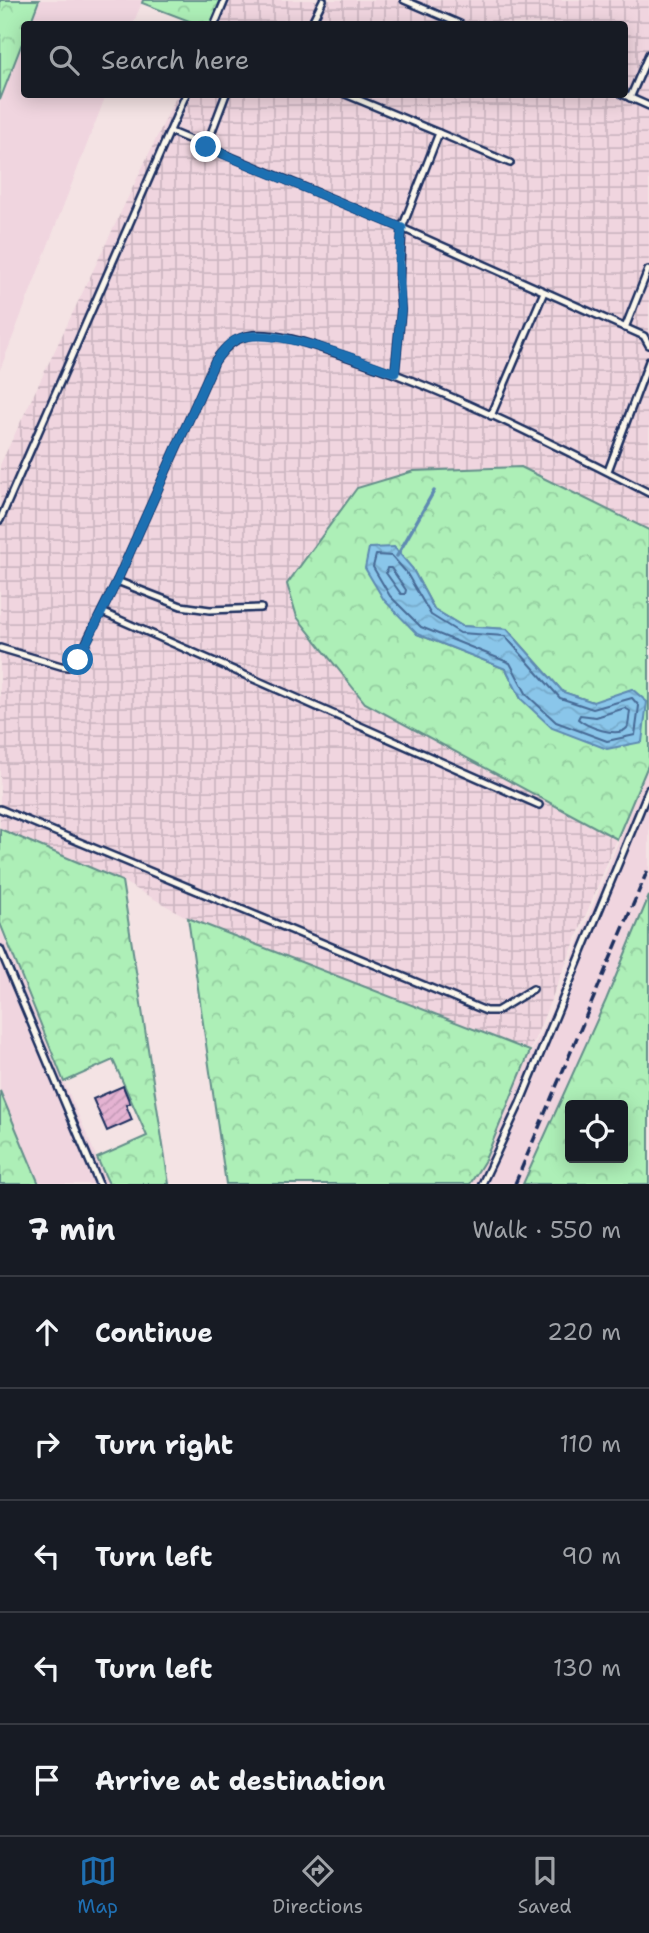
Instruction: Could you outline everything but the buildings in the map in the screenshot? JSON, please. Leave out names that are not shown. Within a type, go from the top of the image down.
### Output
[{"type":"lane","points":[[216,21],[225,0]]},
{"type":"lane","points":[[312,21],[323,0]]},
{"type":"lane","points":[[404,0],[453,21]]},
{"type":"lane","points":[[649,54],[630,98],[649,106]]},
{"type":"lane","points":[[0,520],[184,98]]},
{"type":"lane","points":[[206,147],[224,98]]},
{"type":"lane","points":[[355,98],[510,163]]},
{"type":"lane","points":[[170,132],[402,228],[644,336],[649,345]]},
{"type":"lane","points":[[395,373],[401,310],[399,263],[402,228],[439,133]]},
{"type":"lane","points":[[625,328],[648,270]]},
{"type":"lane","points":[[491,416],[544,292]]},
{"type":"lane","points":[[0,648],[68,667],[78,660],[117,581],[215,361],[225,347],[252,335],[288,339],[395,373],[608,471],[649,493]]},
{"type":"lane","points":[[608,471],[649,361]]},
{"type":"lane","points":[[117,581],[181,606],[210,610],[261,608]]},
{"type":"lane","points":[[102,612],[540,806]]},
{"type":"lane","points":[[482,1184],[520,1103],[649,789]]},
{"type":"lane","points":[[0,809],[485,1011],[497,1011],[533,989]]},
{"type":"lane","points":[[0,949],[99,1184]]},
{"type":"shaded area","points":[[39,0],[143,0],[134,21],[31,21]]},
{"type":"shaded area","points":[[222,0],[649,0],[649,530],[521,467],[365,703],[617,839],[530,1051],[188,918],[122,881],[0,829],[0,465],[176,98],[628,98],[628,21],[212,21]]},
{"type":"shaded area","points":[[21,46],[21,98],[105,98],[0,370],[0,100]]},
{"type":"shaded area","points":[[649,763],[649,896],[528,1184],[466,1184],[552,1010]]},
{"type":"shaded area","points":[[0,928],[108,1184],[39,1184],[0,1091]]},
{"type":"green space","points":[[0,0],[39,0],[31,21],[21,21],[21,46],[0,100]]},
{"type":"green space","points":[[143,0],[222,0],[212,21],[189,21],[142,3]]},
{"type":"green space","points":[[521,467],[649,530],[649,763],[617,839],[365,703],[297,617],[287,584],[357,488],[414,471]],"holes":[[[412,568],[434,609],[462,626],[507,629],[563,692],[593,702],[521,699],[506,669],[417,634]]]},
{"type":"green space","points":[[0,829],[122,881],[169,1184],[109,1184],[97,1158],[147,1136],[113,1060],[64,1082],[0,923]]},
{"type":"green space","points":[[649,896],[649,1184],[523,1184],[606,1000]]},
{"type":"green space","points":[[188,918],[530,1051],[485,1160],[470,1184],[226,1184]]},
{"type":"green space","points":[[0,1091],[39,1184],[0,1184]]},
{"type":"water","points":[[394,547],[412,568],[434,609],[462,626],[507,629],[563,692],[593,702],[632,689],[647,702],[642,742],[607,749],[552,728],[521,699],[506,669],[417,634],[384,600],[365,568],[369,548]]},
{"type":"waterway","points":[[397,556],[434,491]]},
{"type":"railway","points":[[515,1184],[649,867]]},
{"type":"route","points":[[78,660],[117,581],[180,435],[215,361],[225,347],[252,335],[288,339],[395,373],[401,310],[399,263],[402,228],[206,147]]}]
